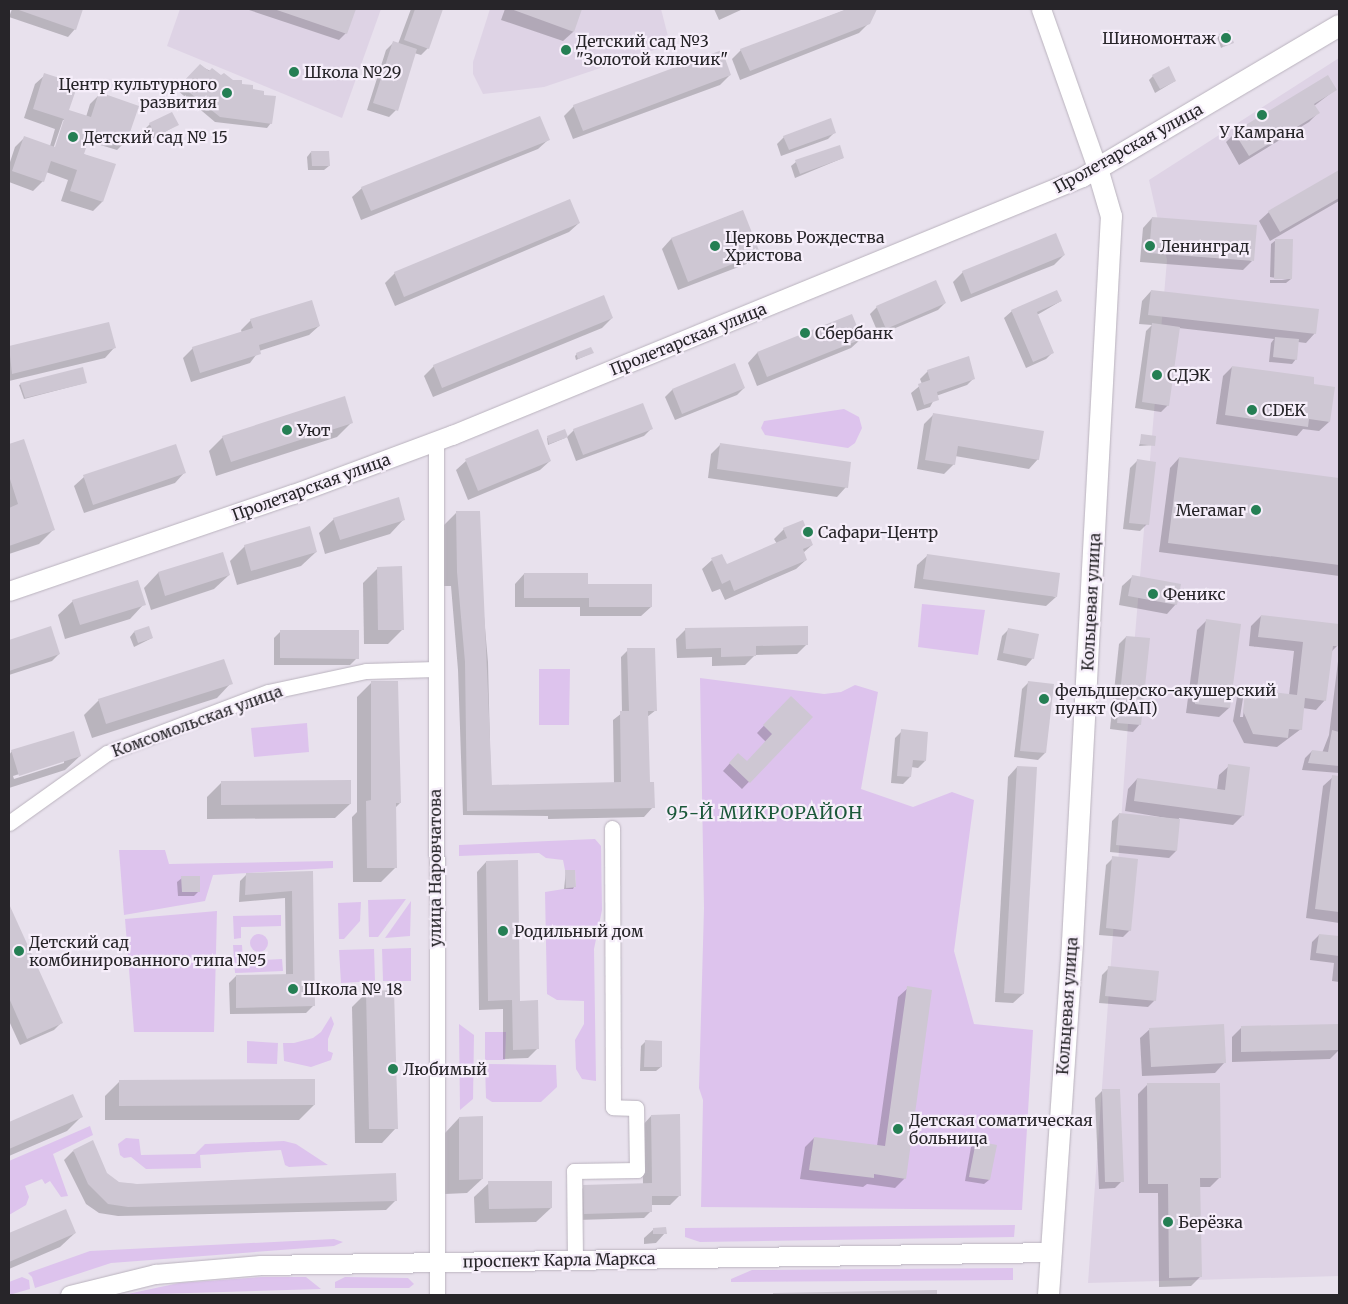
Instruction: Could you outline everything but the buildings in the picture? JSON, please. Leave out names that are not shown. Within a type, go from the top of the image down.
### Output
[{"type":"main road","name":"Пролетарская улица","points":[[1097,168],[1339,25]]},
{"type":"main road","name":"Кольцевая улица","points":[[1048,1295],[1072,942],[1111,216],[1097,168]]},
{"type":"street","name":"Кольцевая улица","points":[[1041,9],[1097,168]]},
{"type":"street","name":"Пролетарская улица","points":[[9,591],[293,494],[436,441],[1052,191],[1097,168]]},
{"type":"street","name":"улица Наровчатова","points":[[436,441],[437,1295]]},
{"type":"street","name":"Комсомольская улица","points":[[9,824],[107,753],[268,692],[366,671],[436,669]]},
{"type":"street","points":[[575,1260],[574,1171],[637,1170],[636,1108],[613,1107],[612,828]]},
{"type":"street","name":"проспект Карла Маркса","points":[[70,1295],[130,1279],[222,1267],[1051,1252]]},
{"type":"shaded area","name":"Школа №29","points":[[180,9],[381,9],[342,118],[167,46]]},
{"type":"shaded area","name":"Детский сад №3 \"Золотой ключик\"","points":[[490,9],[661,9],[669,40],[666,46],[544,87],[483,94],[473,74],[473,62]]},
{"type":"shaded area","points":[[1339,58],[1339,1276],[1088,1283],[1131,682],[1167,260],[1149,180]]},
{"type":"shaded area","points":[[844,409],[859,417],[862,428],[855,443],[848,448],[765,435],[761,428],[764,421]]},
{"type":"shaded area","points":[[922,604],[985,610],[978,655],[918,647]]},
{"type":"shaded area","points":[[539,669],[570,669],[569,725],[539,725]]},
{"type":"shaded area","points":[[700,678],[824,694],[841,692],[855,685],[878,692],[861,789],[913,807],[952,792],[974,800],[954,951],[974,1024],[1033,1030],[1022,1210],[701,1207],[703,1100],[699,1088],[704,908]]},
{"type":"shaded area","points":[[307,723],[309,752],[254,757],[251,728]]},
{"type":"shaded area","points":[[595,839],[601,846],[602,910],[594,949],[596,1081],[582,1079],[576,1069],[575,1040],[584,1024],[584,1001],[557,1000],[547,994],[545,892],[576,887],[575,870],[565,870],[563,860],[546,858],[539,853],[459,856],[459,845]]},
{"type":"shaded area","points":[[119,850],[165,850],[169,864],[333,861],[333,868],[213,875],[205,901],[124,915]]},
{"type":"shaded area","points":[[406,899],[378,937],[369,937],[368,900]]},
{"type":"shaded area","points":[[411,901],[410,936],[385,938]]},
{"type":"shaded area","points":[[361,902],[360,921],[344,939],[339,939],[338,903]]},
{"type":"shaded area","points":[[217,911],[214,1032],[134,1032],[125,919]]},
{"type":"shaded area","points":[[281,915],[281,926],[241,927],[241,938],[234,939],[233,916]]},
{"type":"shaded area","points":[[259,934],[265,937],[268,943],[265,949],[259,952],[253,949],[250,943],[253,937]]},
{"type":"shaded area","points":[[233,945],[242,945],[243,961],[282,959],[283,971],[235,973]]},
{"type":"shaded area","points":[[411,948],[411,981],[383,981],[382,949]]},
{"type":"shaded area","points":[[374,949],[375,981],[341,983],[339,950]]},
{"type":"shaded area","points":[[331,1016],[334,1024],[328,1039],[328,1051],[333,1053],[331,1060],[311,1067],[284,1061],[283,1043],[294,1043],[313,1038],[321,1032]]},
{"type":"shaded area","points":[[459,1024],[474,1035],[473,1099],[460,1110]]},
{"type":"shaded area","points":[[485,1032],[506,1032],[505,1060],[485,1060]]},
{"type":"shaded area","points":[[247,1041],[278,1043],[277,1064],[247,1063]]},
{"type":"shaded area","points":[[485,1064],[556,1065],[557,1087],[541,1102],[492,1102],[486,1098]]},
{"type":"shaded area","points":[[90,1126],[93,1135],[53,1154],[68,1196],[61,1197],[50,1181],[45,1184],[42,1179],[25,1186],[29,1197],[26,1205],[9,1215],[9,1161]]},
{"type":"shaded area","points":[[126,1138],[139,1139],[141,1155],[195,1154],[205,1144],[284,1141],[296,1144],[328,1165],[289,1167],[285,1165],[281,1150],[200,1155],[201,1168],[146,1169],[131,1157],[124,1158],[120,1155],[118,1144]]},
{"type":"shaded area","points":[[1015,1225],[1014,1237],[700,1242],[685,1237],[685,1228]]},
{"type":"shaded area","points":[[334,1239],[343,1242],[334,1246],[111,1263],[35,1288],[32,1277],[28,1273],[90,1251]]},
{"type":"shaded area","points":[[1013,1268],[1013,1280],[731,1282],[731,1279],[752,1270]]},
{"type":"shaded area","points":[[22,1277],[29,1280],[30,1289],[9,1295],[9,1282]]},
{"type":"shaded area","points":[[262,1277],[306,1277],[321,1289],[123,1295],[179,1283]]},
{"type":"shaded area","points":[[345,1277],[408,1278],[414,1284],[409,1288],[335,1288],[335,1282]]},
{"type":"place","name":"Шиномонтаж","points":[[1226,38]]},
{"type":"place","name":"Детский сад №3 \"Золотой ключик\"","points":[[566,50]]},
{"type":"place","name":"Школа №29","points":[[294,72]]},
{"type":"place","name":"Центр культурного развития","points":[[227,93]]},
{"type":"place","name":"У Камрана","points":[[1262,115]]},
{"type":"place","name":"Детский сад № 15","points":[[73,137]]},
{"type":"place","name":"Церковь Рождества Христова","points":[[715,246]]},
{"type":"place","name":"Ленинград","points":[[1150,246]]},
{"type":"place","name":"Сбербанк","points":[[805,333]]},
{"type":"place","name":"СДЭК","points":[[1157,375]]},
{"type":"place","name":"CDEK","points":[[1252,410]]},
{"type":"place","name":"Уют","points":[[287,430]]},
{"type":"place","name":"Мегамаг","points":[[1256,510]]},
{"type":"place","name":"Сафари-Центр","points":[[808,532]]},
{"type":"place","name":"Феникс","points":[[1153,594]]},
{"type":"place","name":"фельдшерско-акушерский пункт (ФАП)","points":[[1044,699]]},
{"type":"place","name":"Родильный дом","points":[[503,931]]},
{"type":"place","name":"Детский сад комбинированного типа №5","points":[[19,951]]},
{"type":"place","name":"Школа № 18","points":[[293,989]]},
{"type":"place","name":"Любимый","points":[[393,1069]]},
{"type":"place","name":"Детская соматическая больница","points":[[898,1129]]},
{"type":"place","name":"Берёзка","points":[[1168,1222]]},
{"type":"district","name":"95-Й МИКРОРАЙОН","points":[[765,813]]}]
